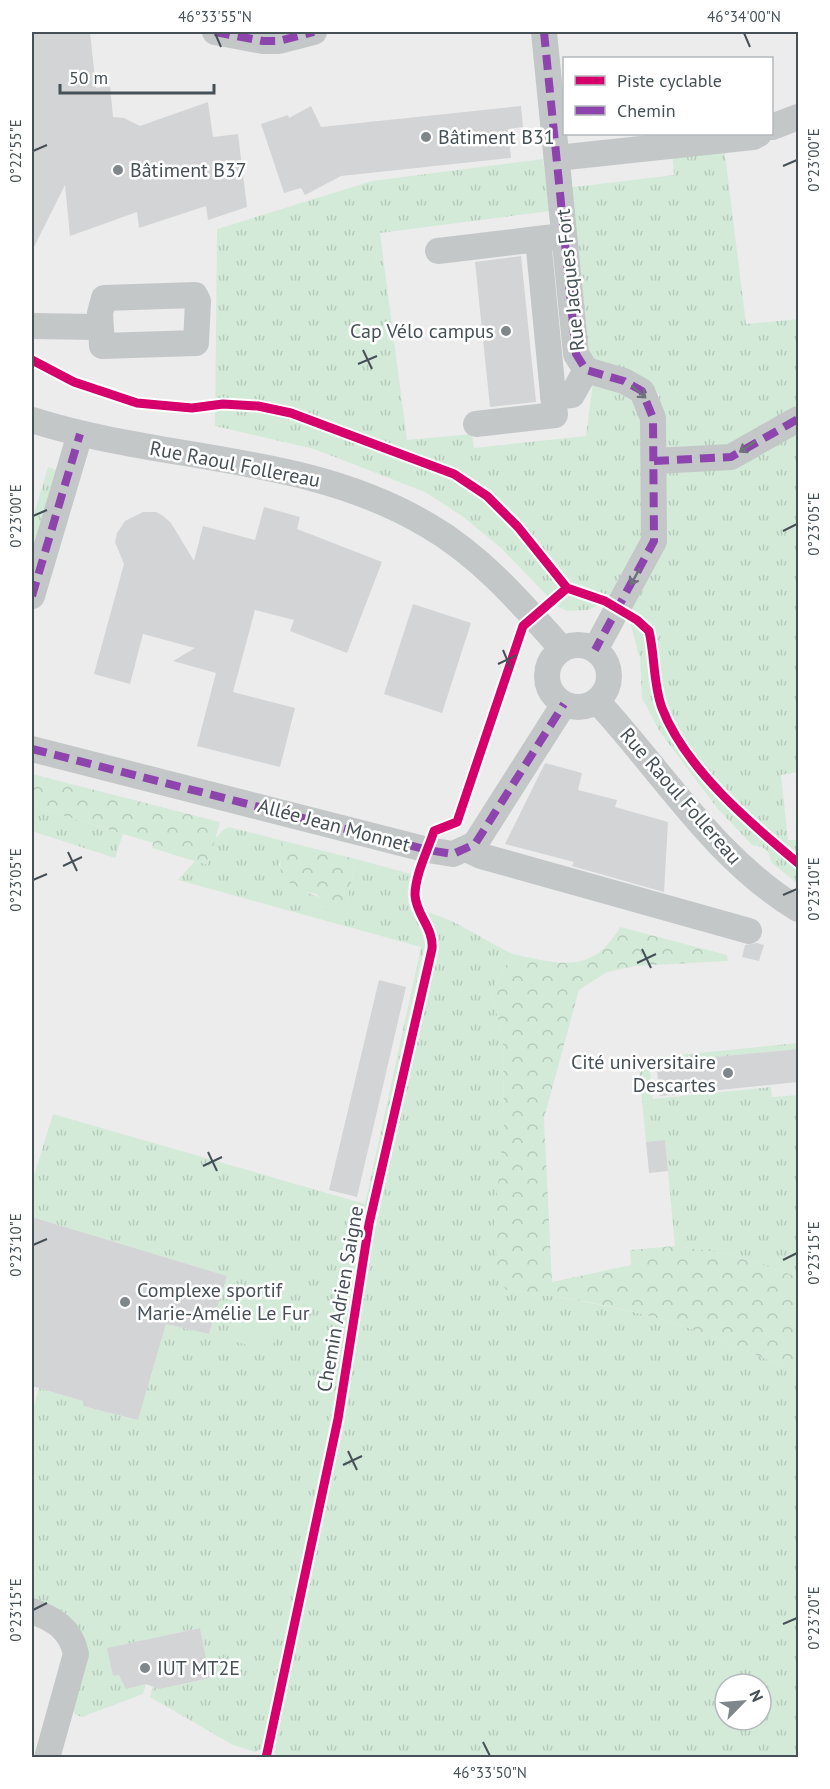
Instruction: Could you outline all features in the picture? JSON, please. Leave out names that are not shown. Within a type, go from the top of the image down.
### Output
[{"type":"street","points":[[215,32],[263,41],[279,41],[314,32]]},
{"type":"street","name":"Rue Jacques Fort","points":[[544,32],[576,354],[586,370],[624,381],[642,391],[653,418],[654,541],[595,650]]},
{"type":"street","points":[[773,126],[798,117]]},
{"type":"street","points":[[557,158],[757,135]]},
{"type":"street","points":[[438,251],[564,236]]},
{"type":"street","points":[[476,424],[555,415],[538,239]]},
{"type":"street","points":[[32,319],[92,317],[100,321],[96,327],[32,326]]},
{"type":"street","points":[[553,397],[572,394],[586,370]]},
{"type":"street","points":[[654,461],[731,457],[798,419]]},
{"type":"street","name":"Rue Raoul Follereau","points":[[32,420],[80,434],[299,473],[339,484],[400,510],[431,526],[466,551],[502,583],[562,649]]},
{"type":"street","points":[[32,596],[38,557],[80,434]]},
{"type":"street","points":[[580,645],[595,650],[605,662],[609,672],[606,688],[597,700],[581,707],[564,704],[549,688],[547,675],[550,661],[562,649],[580,645]]},
{"type":"street","name":"Rue Raoul Follereau","points":[[597,700],[725,852],[751,875],[798,909]]},
{"type":"street","points":[[466,849],[474,844],[564,704]]},
{"type":"street","name":"Allée Jean Monnet","points":[[32,749],[237,799],[428,850],[447,854],[466,849]]},
{"type":"street","points":[[466,849],[481,856],[749,931]]},
{"type":"street","points":[[32,1611],[62,1627],[73,1642],[76,1654],[47,1758]]},
{"type":"green space","points":[[724,146],[746,324],[798,319],[798,772],[781,775],[788,840],[798,840],[798,884],[772,863],[768,852],[762,847],[752,845],[717,808],[660,732],[642,698],[640,658],[626,609],[662,544],[659,395],[653,386],[588,361],[566,188],[674,175],[672,152]]},
{"type":"green space","points":[[543,159],[550,211],[380,233],[407,440],[472,434],[474,448],[586,436],[593,382],[611,384],[640,405],[647,531],[614,598],[588,610],[567,611],[557,606],[501,548],[462,516],[425,492],[314,449],[215,426],[217,229],[372,181]]},
{"type":"green space","points":[[48,467],[59,471],[36,543],[32,545],[32,520]]},
{"type":"green space","points":[[32,774],[220,822],[208,865],[152,848],[153,843],[32,806]]},
{"type":"green space","points":[[32,806],[123,834],[115,858],[32,831]]},
{"type":"green space","points":[[229,827],[280,840],[284,849],[279,865],[299,887],[315,896],[347,901],[356,859],[411,874],[408,887],[409,905],[423,934],[425,945],[360,1237],[335,1399],[262,1748],[256,1752],[233,1745],[150,1697],[154,1682],[173,1686],[210,1678],[200,1628],[108,1648],[113,1676],[127,1673],[125,1686],[128,1688],[146,1684],[143,1694],[82,1717],[76,1715],[71,1708],[83,1665],[32,1604],[32,1412],[39,1388],[83,1401],[83,1406],[138,1420],[166,1324],[209,1334],[227,1276],[32,1217],[32,1182],[53,1114],[365,1204],[421,947],[178,880],[223,830]]},
{"type":"green space","points":[[280,840],[356,859],[347,901],[343,909],[329,912],[321,906],[321,898],[316,894],[306,892],[299,898],[291,894],[290,883],[281,872]]},
{"type":"green space","points":[[423,911],[458,924],[513,954],[491,991],[503,1037],[506,1290],[589,1303],[659,1318],[720,1340],[798,1373],[798,1757],[270,1758],[285,1675],[341,1436],[366,1271],[436,955],[435,933]]},
{"type":"green space","points":[[620,927],[727,955],[728,961],[636,966],[607,972],[579,990],[544,1118],[552,1282],[631,1265],[630,1250],[675,1246],[729,1254],[798,1277],[798,1373],[720,1340],[659,1318],[589,1302],[506,1290],[498,1276],[494,1225],[504,1124],[503,1037],[491,991],[513,954],[560,963],[586,959],[598,953]]},
{"type":"green space","points":[[798,1043],[798,1049],[649,1064],[653,1099],[771,1087],[772,1097],[798,1095],[798,1277],[729,1254],[675,1246],[665,1141],[646,1142],[638,1059]]},
{"type":"green space","points":[[250,1270],[291,1281],[271,1352],[230,1340]]},
{"type":"building","points":[[32,32],[90,32],[96,88],[110,86],[113,117],[124,118],[140,126],[208,102],[213,137],[238,134],[247,207],[208,220],[206,206],[139,228],[137,212],[70,236],[65,185],[32,251]]},
{"type":"building","name":"Bâtiment B31","points":[[311,106],[321,127],[521,106],[523,127],[508,129],[511,158],[341,176],[305,195],[301,188],[284,193],[261,124],[288,115],[289,118]]},
{"type":"building","name":"Cap Vélo campus","points":[[521,256],[536,402],[490,407],[475,262]]},
{"type":"building","points":[[264,507],[300,517],[297,529],[382,562],[347,653],[290,631],[294,620],[255,610],[233,692],[295,708],[280,767],[197,746],[216,673],[173,661],[195,648],[143,634],[130,684],[94,674],[124,564],[115,542],[117,533],[125,521],[143,512],[156,512],[162,515],[171,523],[194,561],[203,526],[255,540]]},
{"type":"building","points":[[413,604],[471,623],[442,713],[384,694]]},
{"type":"building","points":[[545,763],[582,773],[578,790],[617,800],[615,807],[668,822],[664,892],[572,866],[574,862],[505,844]]},
{"type":"building","points":[[757,943],[764,945],[759,961],[742,957],[745,945]]},
{"type":"building","points":[[379,980],[406,987],[357,1197],[329,1190]]},
{"type":"building","name":"Cité universitaire Descartes","points":[[798,1049],[798,1082],[660,1096],[656,1063]]},
{"type":"building","points":[[665,1140],[668,1171],[649,1173],[646,1142]]},
{"type":"building","name":"Complexe sportif Marie-Amélie Le Fur","points":[[32,1217],[227,1276],[209,1334],[166,1324],[138,1420],[83,1406],[83,1401],[32,1386]]},
{"type":"building","points":[[200,1628],[210,1678],[159,1689],[146,1684],[126,1689],[119,1675],[113,1676],[107,1648]]},
{"type":"marked path","points":[[215,32],[263,41],[279,41],[314,32]]},
{"type":"marked path","points":[[544,32],[576,354],[586,370],[624,381],[642,391],[653,418],[654,541],[595,650]]},
{"type":"marked path","points":[[654,461],[731,457],[798,419]]},
{"type":"marked path","points":[[32,596],[80,434]]},
{"type":"marked path","points":[[32,749],[428,850],[453,854],[475,844],[564,704]]},
{"type":"cycle path","points":[[32,360],[74,382],[137,403],[192,408],[223,404],[258,406],[291,413],[454,474],[487,496],[518,527],[567,588],[605,601],[637,620],[649,631],[659,699],[672,730],[686,752],[702,773],[740,812],[798,863]]},
{"type":"cycle path","name":"Chemin Adrien Saigne","points":[[266,1758],[338,1419],[369,1224],[432,949],[428,928],[416,902],[417,879],[434,831],[457,822],[523,626],[567,588]]},
{"type":"place","name":"Bâtiment B31","points":[[426,137]]},
{"type":"place","name":"Bâtiment B37","points":[[118,170]]},
{"type":"place","name":"Cap Vélo campus","points":[[506,331]]},
{"type":"place","name":"Cité universitaire Descartes","points":[[728,1073]]},
{"type":"place","name":"Complexe sportif Marie-Amélie Le Fur","points":[[125,1302]]},
{"type":"place","name":"IUT MT2E","points":[[145,1668]]}]
